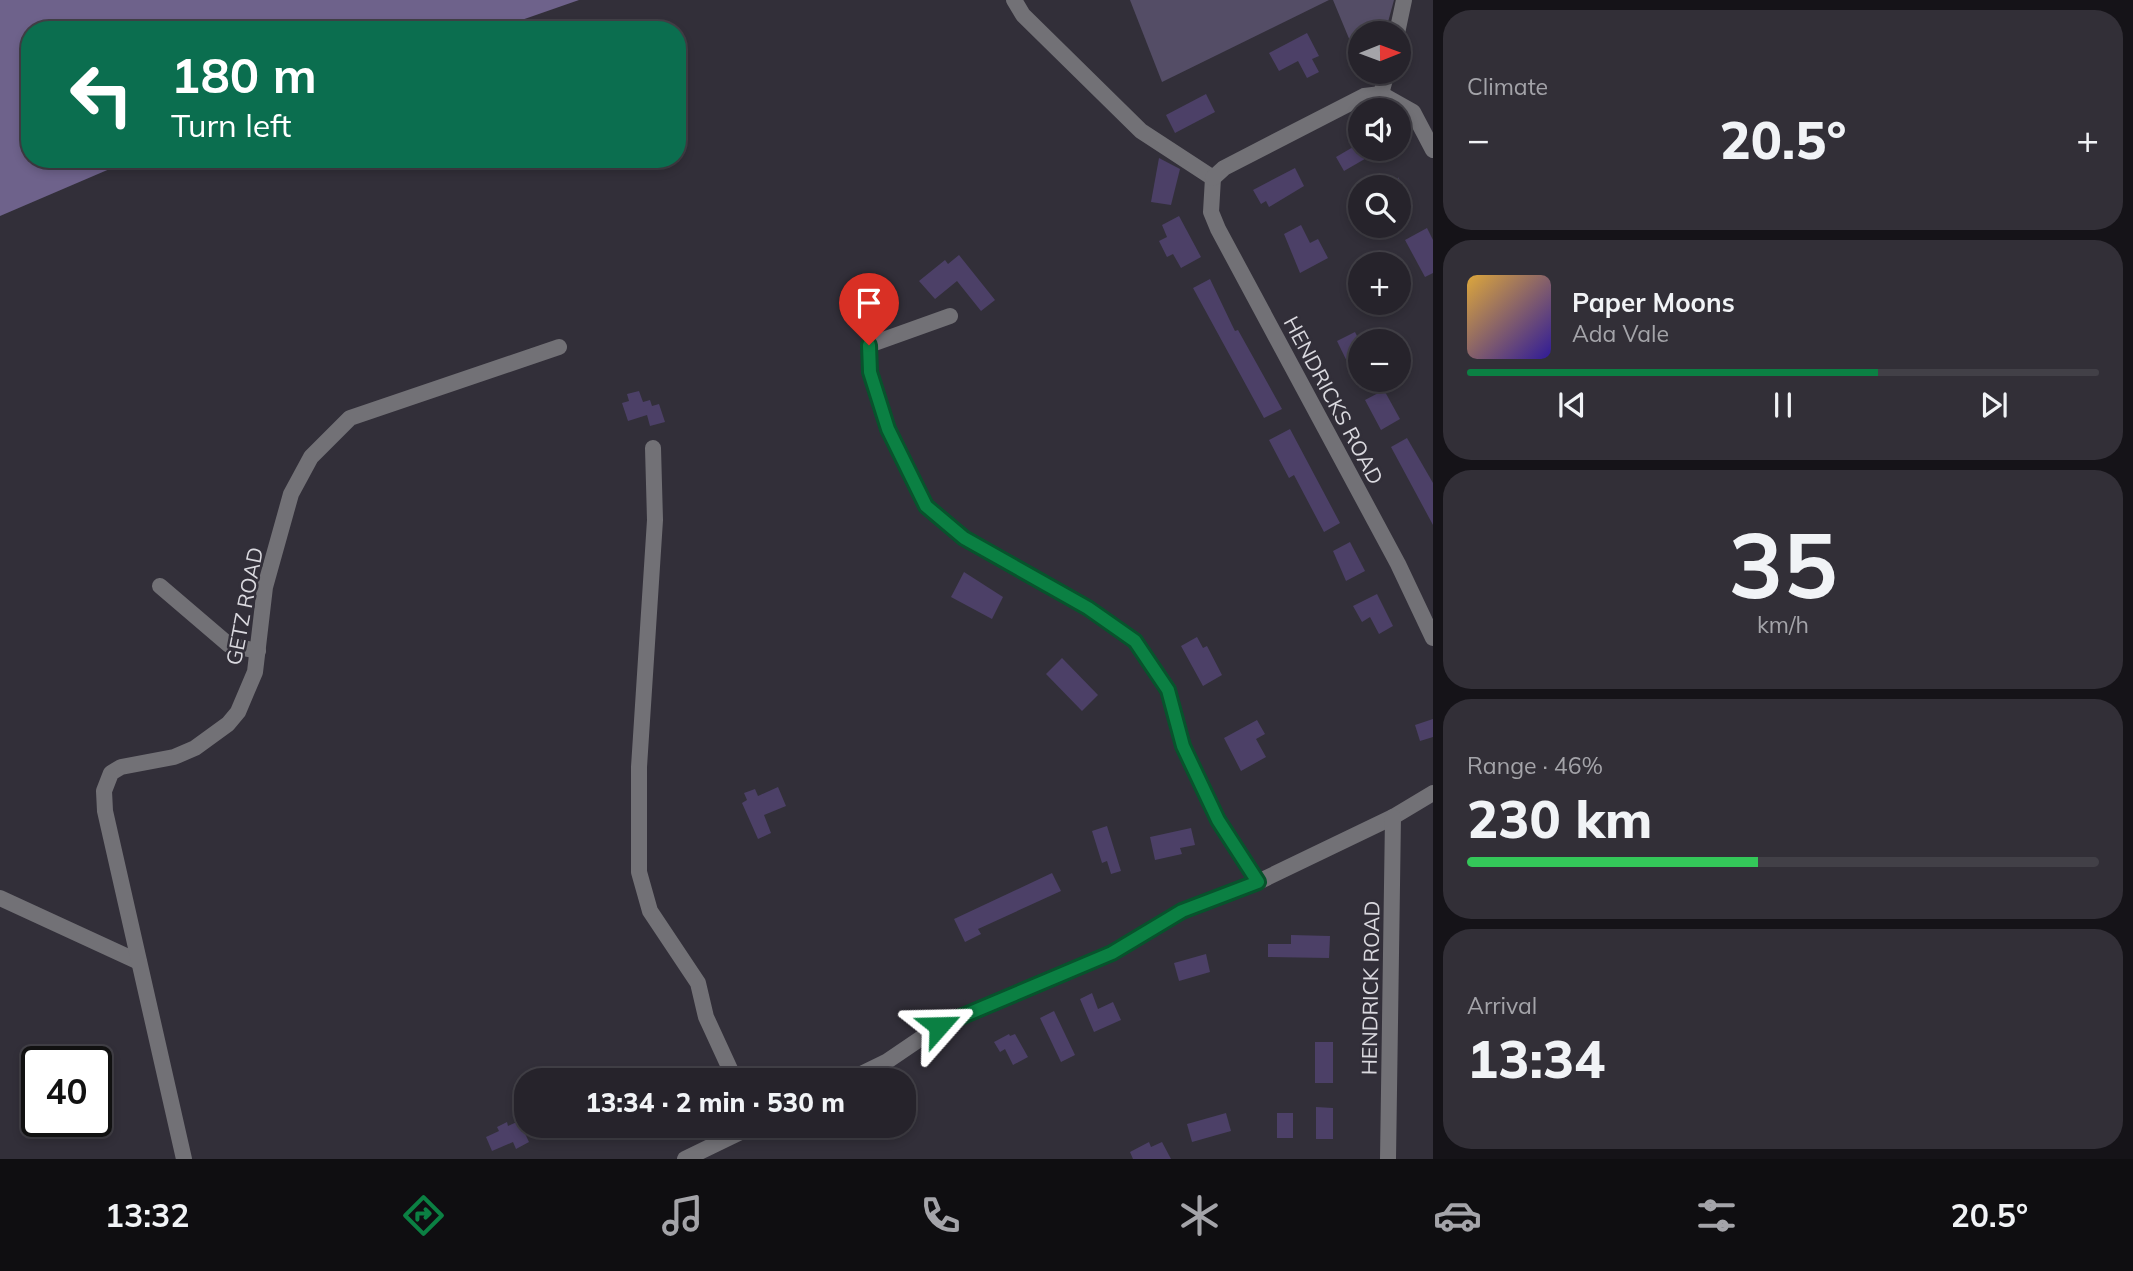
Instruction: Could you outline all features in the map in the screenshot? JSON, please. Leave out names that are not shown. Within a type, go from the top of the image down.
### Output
[{"type":"street","points":[[1014,0],[1023,15],[1141,131],[1213,178],[1224,168],[1364,96],[1381,94],[1413,112],[1433,150]]},
{"type":"street","points":[[1400,21],[1404,0]]},
{"type":"street","points":[[1381,94],[1384,84]]},
{"type":"street","name":"HENDRICKS ROAD","points":[[1213,178],[1211,212],[1218,229],[1398,564],[1433,638]]},
{"type":"street","points":[[950,316],[869,345],[870,372],[888,429],[926,506],[964,538],[1088,608],[1135,641],[1168,690],[1183,746],[1218,820],[1258,882]]},
{"type":"street","name":"GETZ ROAD","points":[[184,1159],[105,811],[104,791],[111,773],[121,767],[174,757],[195,748],[228,724],[238,712],[255,672],[265,587],[291,494],[311,457],[351,418],[559,347]]},
{"type":"street","points":[[653,449],[654,520],[639,767],[639,872],[650,911],[698,983],[706,1017],[729,1068]]},
{"type":"street","points":[[160,586],[229,645],[258,651]]},
{"type":"street","points":[[874,1068],[939,1026],[1112,953],[1182,911],[1258,882],[1393,817],[1433,793]]},
{"type":"street","name":"HENDRICK ROAD","points":[[1388,1159],[1393,817]]},
{"type":"street","points":[[0,898],[139,962]]},
{"type":"street","points":[[685,1159],[728,1138]]},
{"type":"shaded area","points":[[0,0],[579,0],[519,21],[21,21],[21,168],[112,168],[0,216]]},
{"type":"shaded area","points":[[1130,0],[1329,0],[1162,82]]},
{"type":"shaded area","points":[[1333,0],[1394,0],[1388,21],[1348,21],[1348,36]]},
{"type":"building","points":[[1307,33],[1319,56],[1312,59],[1319,72],[1307,78],[1298,61],[1279,71],[1269,53]]},
{"type":"building","points":[[1206,94],[1215,112],[1175,133],[1166,115]]},
{"type":"building","points":[[1348,150],[1348,161],[1361,161],[1344,171],[1336,157]]},
{"type":"building","points":[[1159,158],[1180,169],[1171,205],[1151,202]]},
{"type":"building","points":[[1295,168],[1304,186],[1269,207],[1266,201],[1261,204],[1253,190]]},
{"type":"building","points":[[1179,216],[1201,257],[1181,268],[1173,254],[1167,257],[1159,241],[1167,237],[1162,225]]},
{"type":"building","points":[[1301,225],[1310,243],[1318,239],[1328,258],[1300,273],[1284,234]]},
{"type":"building","points":[[1427,228],[1433,240],[1433,273],[1425,277],[1405,240]]},
{"type":"building","points":[[959,255],[995,300],[981,311],[957,281],[935,299],[919,281],[945,260],[948,264]]},
{"type":"building","points":[[1210,279],[1235,331],[1238,330],[1282,409],[1264,418],[1193,288]]},
{"type":"building","points":[[1348,336],[1348,363],[1337,341]]},
{"type":"building","points":[[639,391],[643,402],[650,400],[652,406],[659,404],[665,422],[650,426],[647,415],[628,421],[622,403],[629,401],[627,394]]},
{"type":"building","points":[[1385,392],[1400,419],[1381,430],[1365,400]]},
{"type":"building","points":[[1290,429],[1340,523],[1324,532],[1294,475],[1289,478],[1269,440]]},
{"type":"building","points":[[1407,438],[1433,483],[1433,525],[1391,447]]},
{"type":"building","points":[[1350,542],[1365,571],[1346,581],[1333,551]]},
{"type":"building","points":[[964,572],[1003,597],[992,619],[951,597]]},
{"type":"building","points":[[1377,594],[1393,626],[1379,634],[1370,617],[1362,622],[1353,606]]},
{"type":"building","points":[[1197,637],[1203,648],[1207,646],[1222,675],[1203,686],[1181,646]]},
{"type":"building","points":[[1062,658],[1098,695],[1082,711],[1046,674]]},
{"type":"building","points":[[1433,719],[1433,737],[1420,741],[1415,725]]},
{"type":"building","points":[[1257,720],[1265,734],[1256,739],[1266,757],[1241,771],[1224,738]]},
{"type":"building","points":[[778,787],[786,806],[764,815],[771,833],[758,839],[742,803],[747,800],[744,793],[755,789],[758,796]]},
{"type":"building","points":[[1107,826],[1121,871],[1111,874],[1107,861],[1102,863],[1092,831]]},
{"type":"building","points":[[1191,828],[1195,845],[1180,848],[1182,854],[1155,860],[1150,837]]},
{"type":"building","points":[[1052,873],[1061,891],[978,929],[981,934],[965,942],[954,919]]},
{"type":"building","points":[[1291,935],[1330,936],[1329,958],[1268,957],[1268,944],[1291,944]]},
{"type":"building","points":[[1206,954],[1210,972],[1179,981],[1174,963]]},
{"type":"building","points":[[1092,993],[1098,1009],[1113,1002],[1121,1020],[1094,1032],[1080,999]]},
{"type":"building","points":[[1054,1011],[1075,1055],[1061,1062],[1040,1018]]},
{"type":"building","points":[[1009,1034],[1015,1034],[1028,1057],[1013,1065],[1005,1049],[1000,1052],[994,1042]]},
{"type":"building","points":[[1315,1042],[1333,1042],[1333,1083],[1315,1083]]},
{"type":"building","points":[[1316,1107],[1333,1108],[1333,1139],[1316,1139]]},
{"type":"building","points":[[1226,1113],[1231,1131],[1192,1142],[1187,1124]]},
{"type":"building","points":[[1277,1113],[1293,1113],[1293,1138],[1277,1138]]},
{"type":"building","points":[[507,1122],[508,1126],[514,1123],[514,1138],[527,1138],[529,1142],[516,1149],[513,1142],[492,1151],[486,1137],[499,1131],[497,1127]]},
{"type":"building","points":[[1149,1142],[1151,1147],[1162,1142],[1171,1159],[1133,1159],[1130,1152]]},
{"type":"route","points":[[869,345],[870,372],[888,429],[926,506],[964,538],[1088,608],[1135,641],[1168,690],[1183,746],[1218,820],[1258,882],[1182,911],[1112,953],[939,1026]]}]
